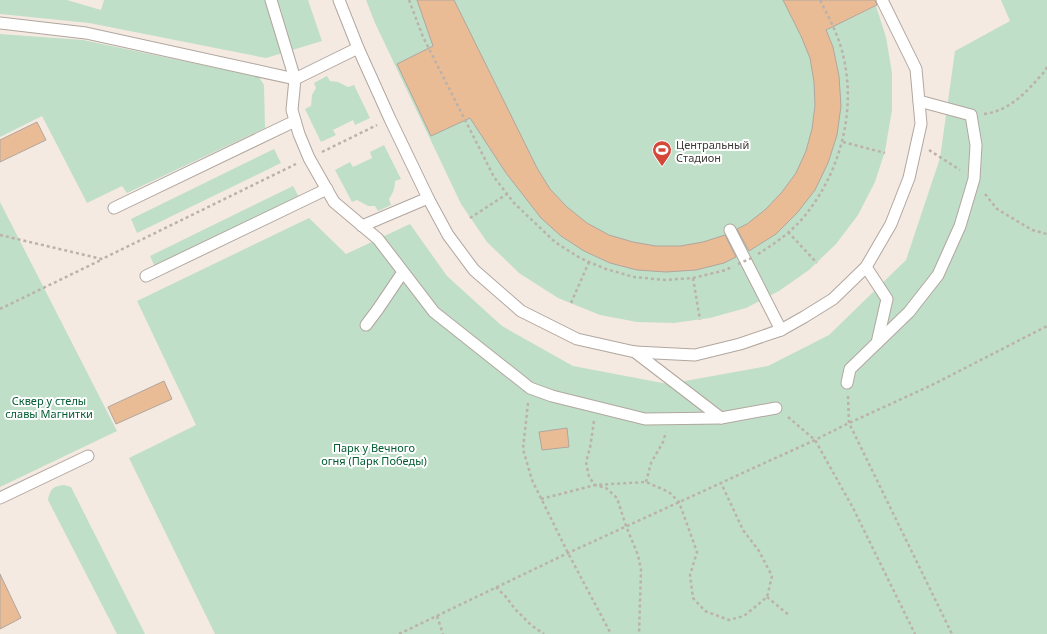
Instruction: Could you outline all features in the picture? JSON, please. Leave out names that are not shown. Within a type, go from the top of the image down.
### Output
[{"type":"lane","points":[[271,0],[295,79],[292,110],[299,134],[309,158],[334,202],[378,239],[434,312],[530,388],[552,396],[645,418],[721,418],[776,408]]},
{"type":"lane","points":[[339,0],[358,48],[428,198],[448,235],[474,270],[520,311],[578,339],[635,352],[695,355],[740,344],[781,330],[833,299],[866,267],[891,224],[909,178],[921,124],[916,69],[882,0]]},
{"type":"lane","points":[[0,22],[86,33],[295,79],[358,48]]},
{"type":"lane","points":[[847,383],[850,369],[909,312],[938,275],[960,226],[974,179],[976,145],[971,115],[919,101]]},
{"type":"lane","points":[[114,208],[295,121]]},
{"type":"lane","points":[[146,276],[327,190]]},
{"type":"lane","points":[[362,226],[428,198]]},
{"type":"lane","points":[[730,230],[781,330]]},
{"type":"lane","points":[[866,267],[887,299],[876,344]]},
{"type":"lane","points":[[366,325],[403,272]]},
{"type":"lane","points":[[635,352],[721,418]]},
{"type":"lane","points":[[0,498],[88,456]]},
{"type":"path","points":[[409,0],[426,44],[494,177],[507,194],[529,218],[555,242],[580,258],[606,269],[634,277],[665,280],[693,278],[726,270],[754,257],[780,240],[802,218],[821,194],[835,166],[842,142],[848,106],[846,75],[840,45],[820,0]]},
{"type":"path","points":[[971,115],[1000,110],[1017,100],[1045,71],[1047,66]]},
{"type":"path","points":[[0,309],[390,119]]},
{"type":"path","points":[[842,142],[885,153]]},
{"type":"path","points":[[470,218],[507,194]]},
{"type":"path","points":[[788,232],[817,263]]},
{"type":"path","points":[[0,235],[102,259]]},
{"type":"path","points":[[571,303],[589,262]]},
{"type":"path","points":[[693,278],[700,320]]},
{"type":"path","points":[[399,634],[568,553],[934,384],[1047,326]]},
{"type":"path","points":[[847,383],[849,422],[952,634]]},
{"type":"path","points":[[530,388],[523,449],[532,480],[568,553],[611,634]]},
{"type":"path","points":[[596,406],[590,448],[586,462],[589,477],[595,485],[606,488],[617,498],[626,526],[638,555],[641,570],[639,634]]},
{"type":"path","points":[[776,408],[815,440],[853,508],[915,634]]},
{"type":"path","points":[[646,482],[651,463],[664,442],[669,418]]},
{"type":"path","points":[[542,499],[595,485],[646,482],[669,492],[678,502],[697,552],[690,575],[693,598],[705,611],[730,620],[744,616],[767,597],[772,576],[759,551],[743,530],[721,483]]},
{"type":"path","points":[[496,587],[515,609],[544,634]]},
{"type":"path","points":[[767,597],[790,616]]},
{"type":"path","points":[[437,616],[443,634]]},
{"type":"green space","points":[[0,0],[67,0],[101,10],[104,0],[308,0],[322,41],[266,58],[89,23],[0,14]]},
{"type":"green space","name":"Центральный Стадион","points":[[366,0],[836,0],[847,20],[876,6],[886,37],[892,73],[892,110],[885,151],[875,182],[858,215],[836,244],[809,270],[779,291],[746,308],[710,318],[674,323],[637,322],[600,315],[558,298],[519,273],[487,242],[461,204],[375,23]]},
{"type":"green space","name":"Парк у Вечного огня (Парк Победы)","points":[[1001,0],[1047,0],[1047,634],[215,634],[129,458],[196,425],[137,301],[309,218],[346,254],[410,224],[447,276],[502,326],[573,366],[668,384],[768,366],[829,335],[906,260],[940,158],[955,51],[1010,21]]},
{"type":"green space","points":[[0,34],[83,40],[259,77],[264,85],[265,128],[127,193],[122,186],[87,203],[42,116],[0,137]]},
{"type":"green space","points":[[327,76],[330,81],[338,82],[348,87],[354,85],[370,118],[355,125],[353,120],[333,130],[336,135],[321,142],[305,109],[311,106],[312,95],[316,88],[314,83]]},
{"type":"green space","points":[[384,145],[401,179],[395,181],[394,190],[389,199],[391,205],[378,211],[375,206],[368,206],[357,200],[352,202],[335,170],[350,162],[353,167],[372,158],[370,152]]},
{"type":"green space","points":[[274,149],[281,163],[137,233],[131,219]]},
{"type":"green space","points":[[293,186],[300,199],[156,269],[150,256]]},
{"type":"green space","name":"Сквер у стелы славы Магнитки","points":[[0,202],[117,431],[0,487]]},
{"type":"green space","points":[[64,485],[71,487],[145,634],[117,634],[48,500],[53,489],[57,486]]},
{"type":"building","points":[[417,0],[454,0],[537,168],[550,189],[567,207],[587,223],[609,235],[633,242],[656,246],[680,246],[703,242],[725,235],[736,257],[724,263],[696,270],[666,272],[637,270],[610,263],[584,251],[561,236],[541,218],[506,173],[470,118],[431,136],[397,64],[433,46]]},
{"type":"building","points":[[783,0],[875,0],[877,5],[826,30],[833,47],[839,76],[841,106],[837,135],[828,163],[815,190],[797,213],[776,234],[749,251],[737,229],[747,224],[766,209],[782,192],[796,173],[806,151],[812,129],[815,105],[814,82],[810,58]]},
{"type":"building","points":[[37,122],[46,140],[0,162],[0,140]]},
{"type":"building","points":[[164,381],[172,399],[116,424],[108,407]]},
{"type":"building","points":[[567,428],[569,447],[542,450],[539,432]]},
{"type":"building","points":[[0,574],[21,618],[0,629]]},
{"type":"place","name":"Центральный Стадион","points":[[662,167]]}]
